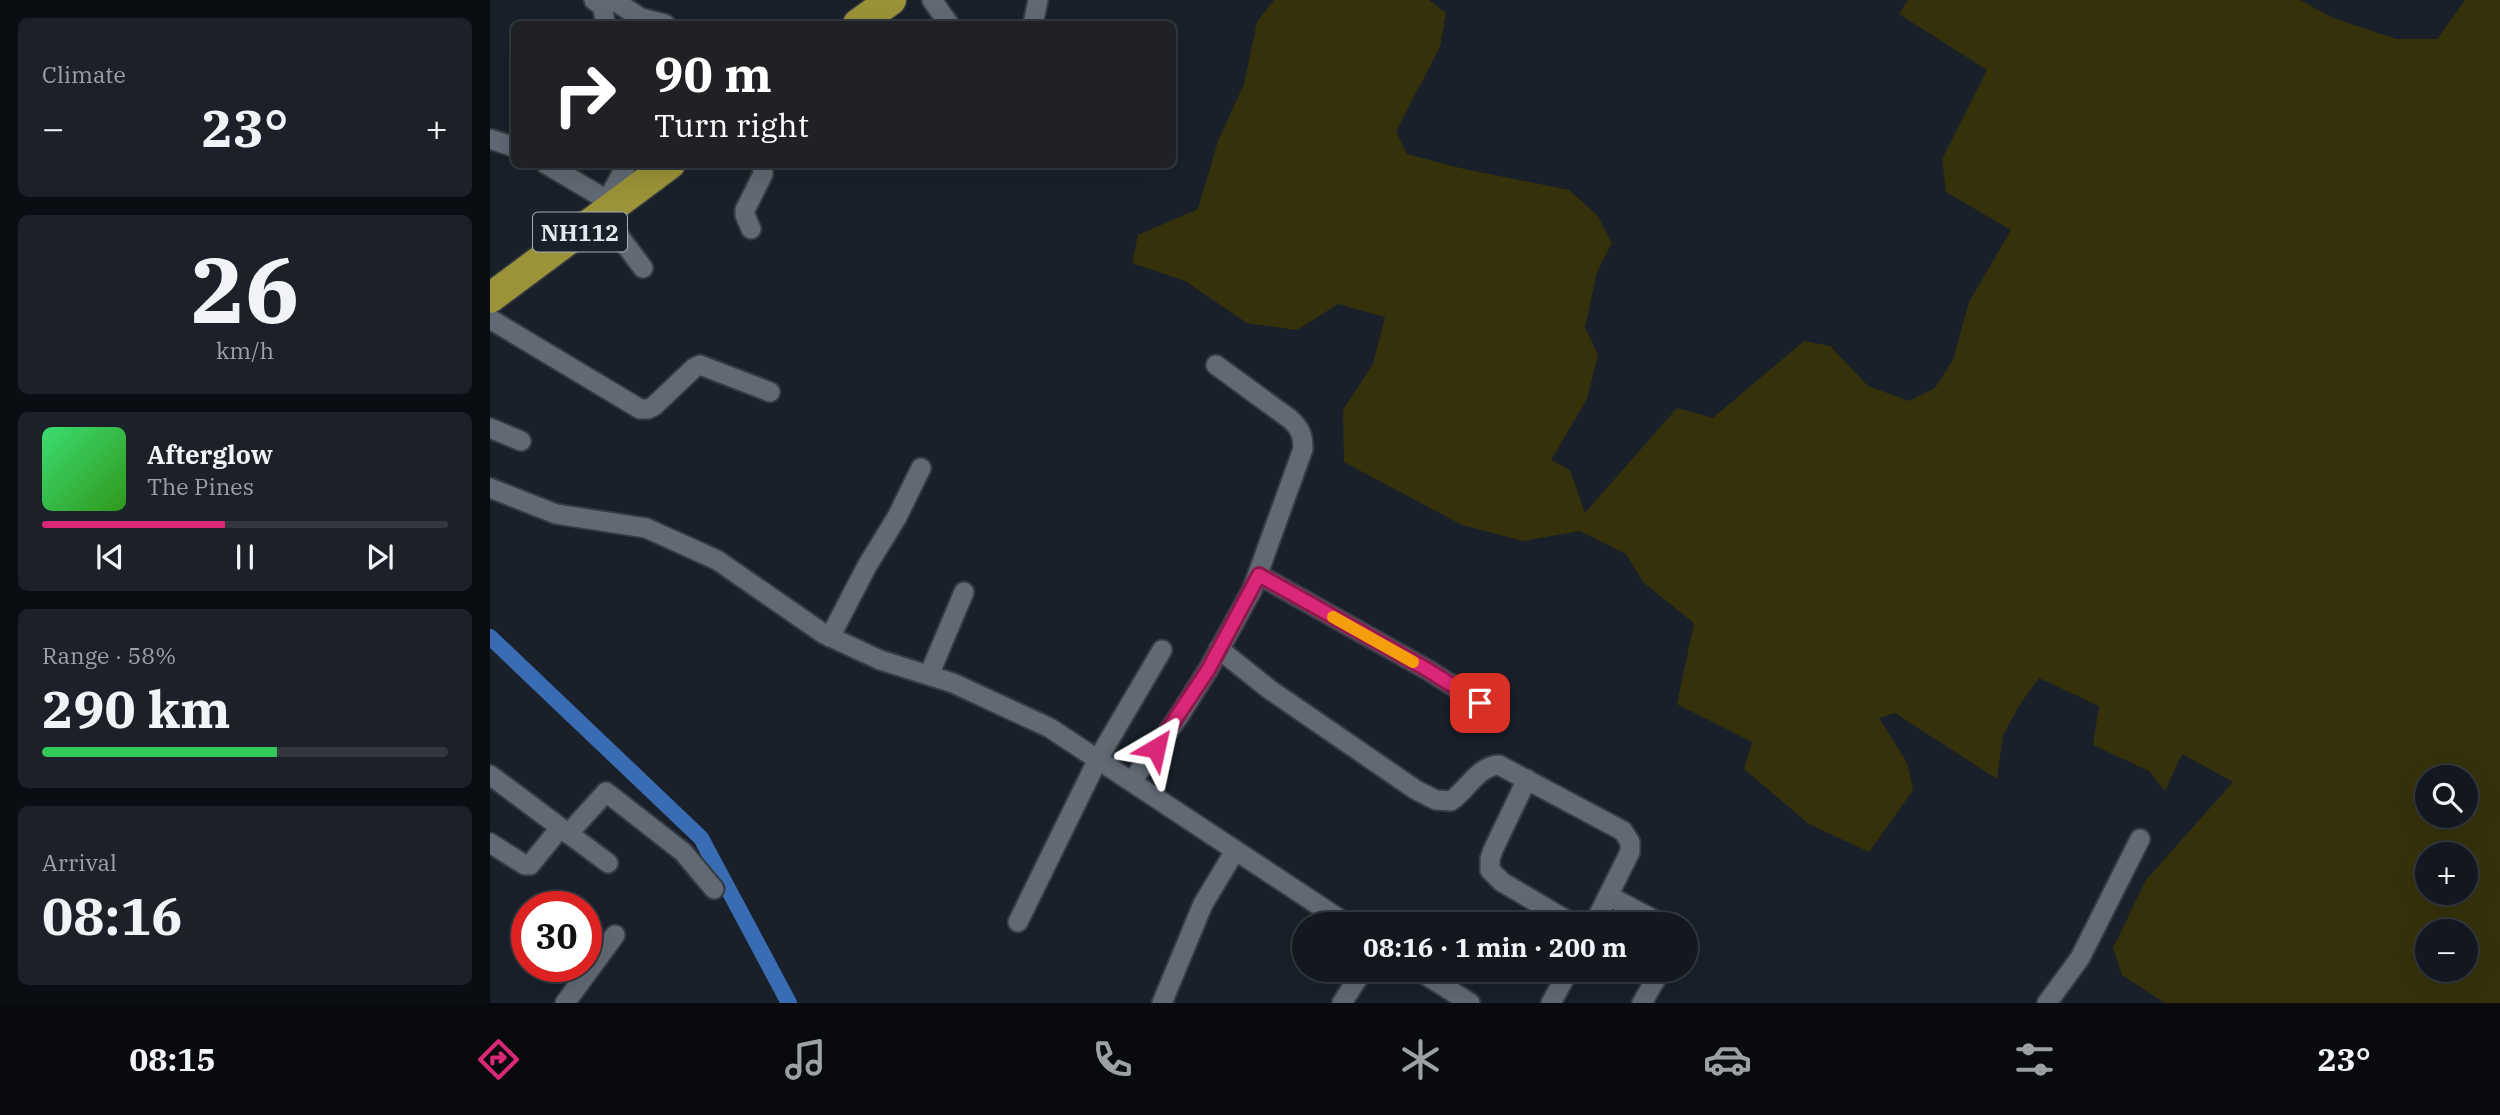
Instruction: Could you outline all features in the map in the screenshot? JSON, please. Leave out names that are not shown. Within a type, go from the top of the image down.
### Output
[{"type":"highway","points":[[862,21],[891,0]]},
{"type":"highway","name":"NH112","points":[[490,298],[664,168]]},
{"type":"street","points":[[932,0],[947,21]]},
{"type":"street","points":[[1034,21],[1038,0]]},
{"type":"street","points":[[606,7],[653,21]]},
{"type":"street","points":[[490,139],[511,146]]},
{"type":"street","points":[[551,168],[602,212],[643,268]]},
{"type":"street","points":[[602,212],[625,168]]},
{"type":"street","points":[[751,229],[745,210],[763,174],[762,168]]},
{"type":"street","points":[[490,319],[640,408],[648,409],[654,406],[700,365],[770,392]]},
{"type":"street","points":[[1132,781],[1177,719],[1259,575],[1303,449],[1303,438],[1290,419],[1216,365]]},
{"type":"street","points":[[490,428],[521,441]]},
{"type":"street","points":[[831,637],[921,468]]},
{"type":"street","points":[[490,488],[556,514],[646,528],[717,560],[831,637],[880,660],[953,683],[1050,728],[1329,912]]},
{"type":"street","points":[[1259,575],[1428,670],[1480,703]]},
{"type":"street","points":[[929,675],[964,592]]},
{"type":"street","points":[[1219,649],[1269,689],[1345,743],[1416,790],[1436,800],[1451,801],[1491,765],[1505,767],[1623,831],[1630,842],[1630,852],[1600,912]]},
{"type":"street","points":[[1018,922],[1098,759],[1162,650]]},
{"type":"street","points":[[490,775],[608,863]]},
{"type":"street","points":[[1527,779],[1493,850],[1490,870],[1502,882],[1553,912]]},
{"type":"street","points":[[490,843],[525,865],[530,865],[606,792],[683,852],[714,889]]},
{"type":"street","points":[[2047,1003],[2080,958],[2140,839]]},
{"type":"street","points":[[1162,1003],[1203,904],[1235,850]]},
{"type":"street","points":[[1609,895],[1640,912]]},
{"type":"street","points":[[565,1003],[615,935]]},
{"type":"street","points":[[1342,1003],[1355,982]]},
{"type":"street","points":[[1437,982],[1470,1003]]},
{"type":"street","points":[[1551,1003],[1562,982]]},
{"type":"street","points":[[1642,1003],[1654,982]]},
{"type":"shaded area","points":[[1274,0],[1429,0],[1446,13],[1440,47],[1396,131],[1407,154],[1464,169],[1569,190],[1597,215],[1612,243],[1597,272],[1585,327],[1598,355],[1587,399],[1551,460],[1570,470],[1585,513],[1677,408],[1713,418],[1804,341],[1830,346],[1868,386],[1909,401],[1935,388],[1953,360],[1969,302],[2011,230],[1946,192],[1942,159],[1987,70],[1899,14],[1908,0],[2300,0],[2333,18],[2396,39],[2437,39],[2465,0],[2500,0],[2500,1003],[2165,1003],[2122,975],[2113,948],[2146,880],[2233,782],[2182,754],[2165,791],[2149,771],[2093,745],[2099,706],[2039,678],[2003,735],[1997,779],[1895,713],[1879,718],[1907,763],[1913,790],[1869,852],[1809,824],[1744,769],[1752,742],[1677,704],[1694,623],[1644,583],[1626,554],[1580,531],[1523,541],[1462,525],[1344,462],[1343,410],[1373,364],[1385,317],[1338,304],[1297,330],[1247,323],[1185,281],[1132,263],[1138,235],[1198,209],[1218,141],[1244,84],[1257,22]]},
{"type":"waterway","points":[[490,637],[701,838],[789,1003]]},
{"type":"slow traffic","points":[[1333,617],[1413,662]]},
{"type":"route","points":[[1156,748],[1208,670],[1259,575],[1428,670],[1480,703]]}]
